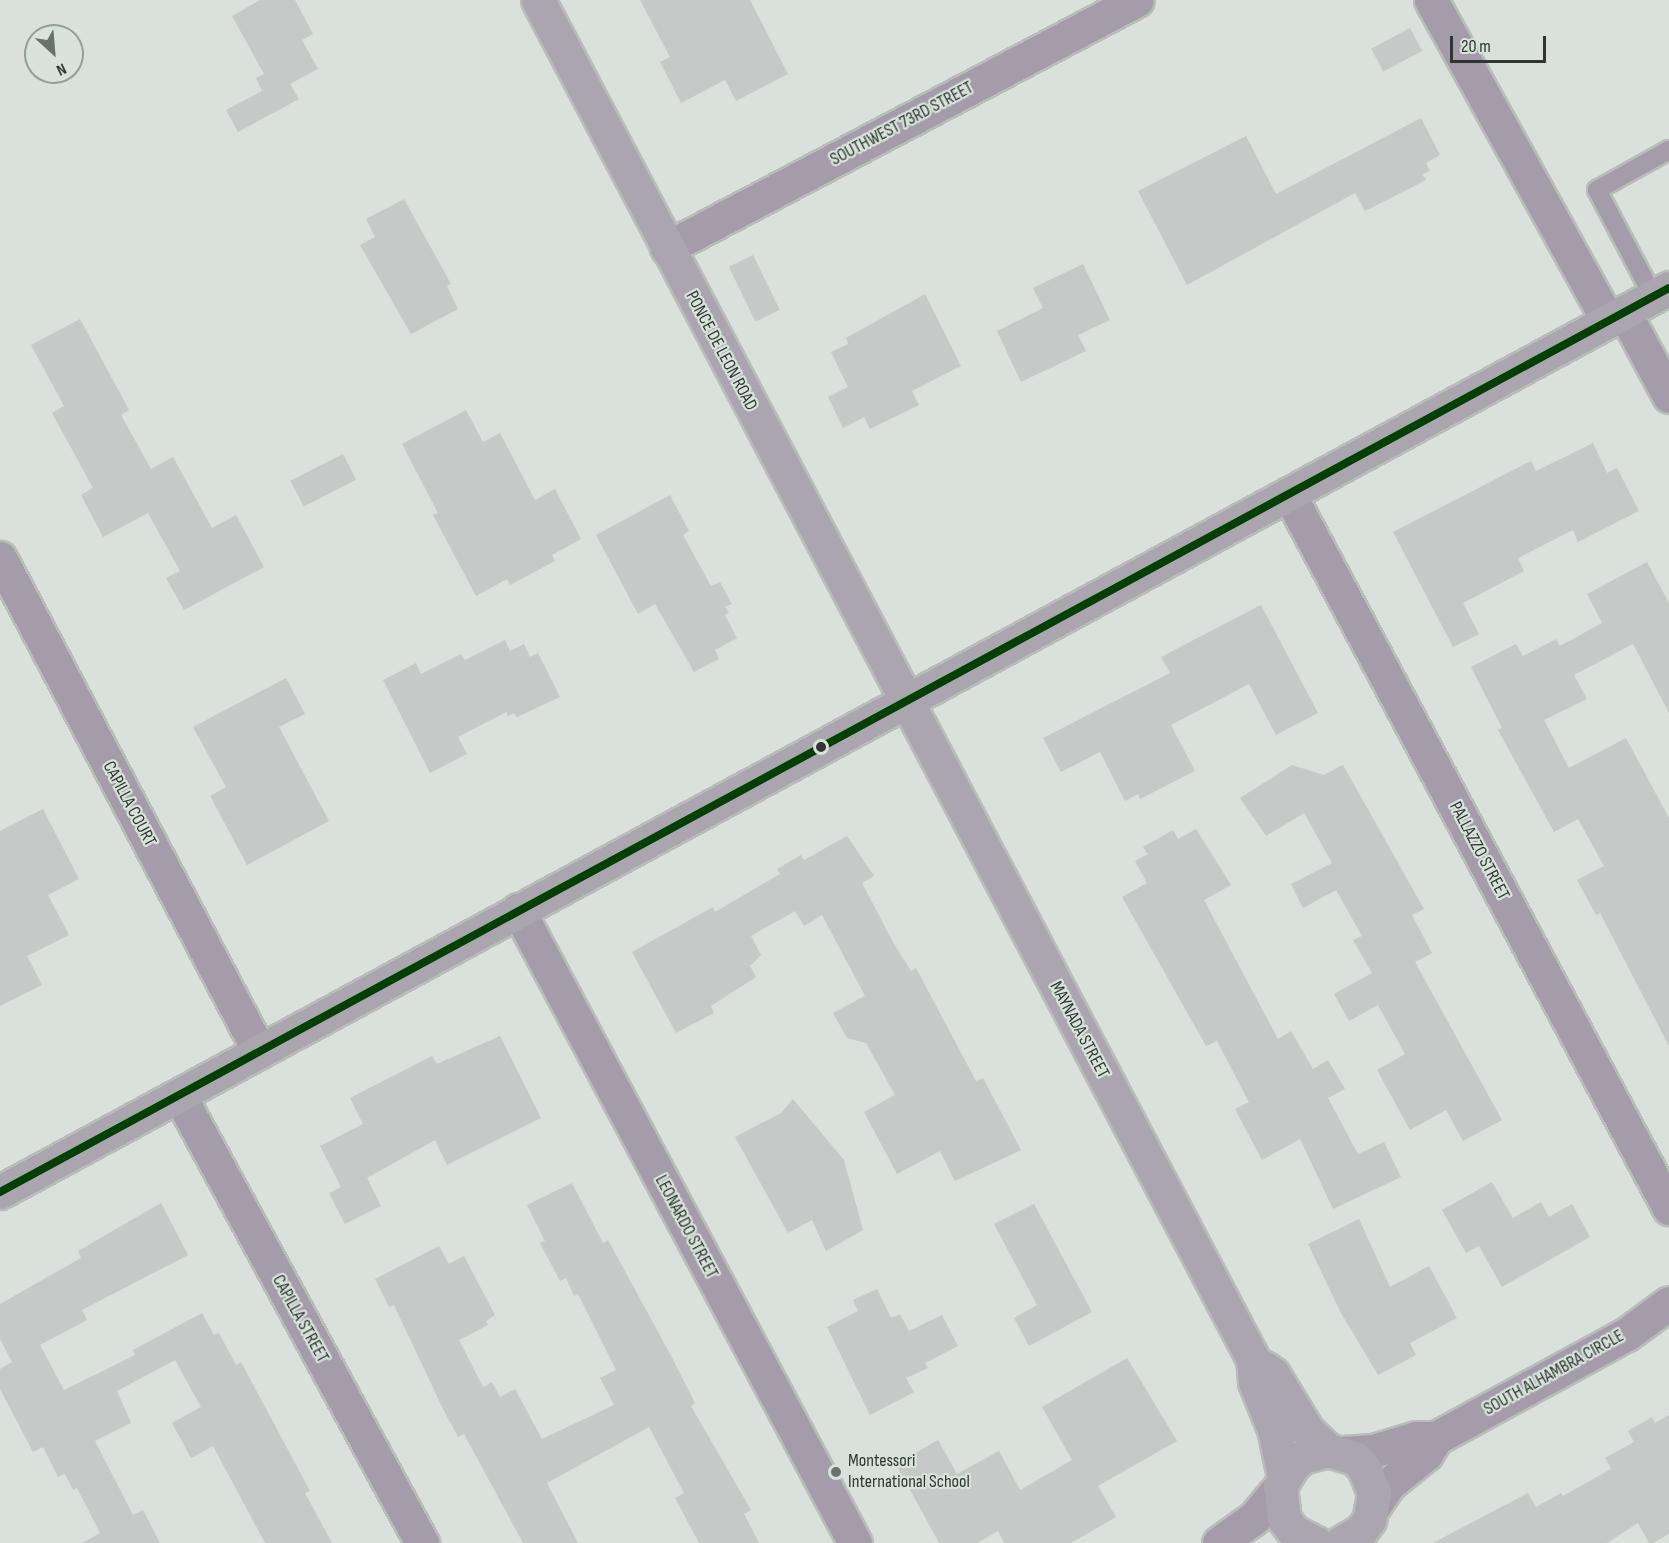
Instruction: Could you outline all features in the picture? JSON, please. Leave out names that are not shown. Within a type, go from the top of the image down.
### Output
[{"type":"street","name":"PONCE DE LEON ROAD","points":[[538,0],[905,701]]},
{"type":"street","name":"SOUTHWEST 73RD STREET","points":[[667,248],[1137,0]]},
{"type":"street","points":[[1431,0],[1616,317],[1669,396]]},
{"type":"street","points":[[0,1192],[1661,292]]},
{"type":"street","name":"PALLAZZO STREET","points":[[1289,494],[1669,1208]]},
{"type":"street","name":"CAPILLA COURT","points":[[0,558],[259,1051]]},
{"type":"street","name":"MAYNADA STREET","points":[[905,701],[1253,1359],[1255,1382],[1274,1429],[1282,1482],[1284,1519],[1303,1542]]},
{"type":"street","name":"LEONARDO STREET","points":[[518,910],[855,1543]]},
{"type":"street","name":"CAPILLA STREET","points":[[179,1095],[422,1543]]},
{"type":"street","name":"SOUTH ALHAMBRA CIRCLE","points":[[1335,1451],[1373,1451],[1416,1438],[1436,1438],[1627,1334],[1669,1302]]},
{"type":"street","name":"MAYNADA STREET","points":[[1253,1359],[1273,1374],[1307,1430],[1335,1451],[1354,1458],[1368,1474],[1372,1523]]},
{"type":"street","name":"SOUTH ALHAMBRA CIRCLE","points":[[1372,1523],[1389,1484],[1426,1454],[1436,1438]]},
{"type":"street","points":[[1219,1543],[1254,1518],[1302,1457],[1335,1451]]},
{"type":"street","points":[[1340,1543],[1372,1523]]},
{"type":"lane","points":[[1661,292],[1597,190],[1669,150]]},
{"type":"building","points":[[260,0],[295,0],[313,34],[302,40],[318,69],[290,84],[299,99],[238,132],[226,110],[262,91],[256,78],[264,74],[232,16]]},
{"type":"building","points":[[640,0],[750,0],[788,74],[736,101],[725,80],[681,103],[660,62],[670,57]]},
{"type":"building","points":[[1410,28],[1422,51],[1383,72],[1371,49]]},
{"type":"building","points":[[1421,118],[1440,155],[1426,163],[1430,171],[1422,174],[1426,180],[1365,211],[1355,193],[1187,285],[1138,191],[1246,136],[1276,194]]},
{"type":"building","points":[[404,199],[451,284],[447,286],[458,309],[411,334],[360,245],[375,237],[366,219]]},
{"type":"building","points":[[753,255],[780,310],[755,322],[729,267]]},
{"type":"building","points":[[1083,264],[1110,320],[1078,335],[1086,351],[1021,382],[997,331],[1043,308],[1033,288]]},
{"type":"building","points":[[925,294],[961,366],[912,391],[919,405],[870,429],[864,417],[843,428],[828,397],[848,387],[831,352],[848,344],[846,338]]},
{"type":"building","points":[[80,319],[129,410],[121,415],[151,469],[173,457],[212,528],[236,515],[264,567],[184,610],[166,578],[180,571],[148,513],[103,537],[81,495],[93,488],[52,413],[64,406],[31,345]]},
{"type":"building","points":[[466,410],[483,442],[500,433],[535,500],[555,489],[581,539],[552,555],[555,561],[510,585],[507,579],[476,596],[433,515],[438,513],[402,444]]},
{"type":"building","points":[[1593,443],[1607,473],[1617,468],[1639,511],[1578,542],[1573,530],[1518,558],[1524,571],[1463,603],[1479,634],[1453,647],[1393,532],[1531,461],[1536,471]]},
{"type":"building","points":[[343,454],[356,480],[304,507],[290,481]]},
{"type":"building","points":[[670,495],[689,531],[683,535],[711,586],[720,582],[732,604],[725,607],[729,613],[725,615],[737,638],[715,650],[719,659],[694,672],[655,604],[638,614],[596,535]]},
{"type":"building","points":[[1647,562],[1669,603],[1669,713],[1633,644],[1574,675],[1587,699],[1544,720],[1569,768],[1626,738],[1669,818],[1669,1046],[1600,913],[1596,915],[1577,880],[1604,866],[1578,819],[1554,832],[1498,730],[1502,728],[1471,667],[1516,644],[1523,656],[1556,639],[1560,646],[1602,623],[1587,594]]},
{"type":"building","points":[[1261,605],[1318,713],[1276,735],[1249,684],[1171,725],[1195,771],[1140,799],[1138,794],[1125,801],[1100,752],[1061,772],[1043,738],[1170,673],[1161,657]]},
{"type":"building","points":[[505,640],[510,651],[524,644],[530,657],[538,653],[560,697],[517,717],[514,713],[508,716],[506,712],[458,737],[467,754],[430,773],[383,680],[416,663],[421,674],[461,654],[465,660]]},
{"type":"building","points":[[286,678],[305,714],[279,727],[329,821],[247,865],[210,796],[226,787],[193,727]]},
{"type":"building","points":[[1292,765],[1324,775],[1343,765],[1424,909],[1412,915],[1432,953],[1415,962],[1502,1120],[1463,1141],[1446,1110],[1410,1130],[1377,1070],[1405,1054],[1378,1005],[1349,1021],[1334,994],[1372,973],[1353,940],[1362,936],[1336,890],[1303,908],[1291,884],[1332,863],[1304,813],[1266,836],[1240,798]]},
{"type":"building","points":[[43,809],[79,879],[48,895],[69,935],[27,956],[42,985],[0,1006],[0,831]]},
{"type":"building","points":[[1196,829],[1231,885],[1204,900],[1278,1039],[1291,1031],[1313,1069],[1328,1060],[1345,1089],[1328,1098],[1358,1154],[1384,1142],[1401,1177],[1333,1209],[1300,1139],[1262,1160],[1235,1109],[1249,1102],[1217,1041],[1206,1046],[1122,897],[1147,883],[1135,861],[1148,854],[1143,847],[1173,830],[1178,839]]},
{"type":"building","points":[[847,836],[874,876],[862,883],[894,944],[911,971],[916,968],[976,1081],[983,1078],[1021,1150],[955,1181],[940,1151],[897,1174],[864,1112],[895,1095],[866,1043],[847,1038],[833,1013],[865,996],[822,915],[804,926],[795,911],[751,936],[761,955],[750,966],[756,977],[711,1006],[714,1013],[676,1033],[632,952],[713,907],[715,912],[780,874],[777,869],[801,855],[804,860]]},
{"type":"building","points":[[500,1036],[541,1118],[447,1165],[435,1140],[367,1178],[381,1206],[345,1224],[329,1193],[341,1187],[320,1146],[363,1124],[350,1098],[432,1056],[437,1064]]},
{"type":"building","points":[[793,1099],[844,1160],[863,1230],[826,1251],[812,1220],[788,1233],[735,1137],[781,1113]]},
{"type":"building","points":[[1492,1182],[1513,1218],[1541,1202],[1549,1217],[1572,1204],[1590,1237],[1502,1287],[1479,1246],[1466,1253],[1442,1210]]},
{"type":"building","points":[[572,1183],[603,1243],[608,1240],[669,1352],[695,1403],[691,1406],[751,1510],[744,1514],[759,1543],[699,1543],[675,1498],[684,1493],[649,1427],[547,1483],[578,1543],[523,1543],[464,1434],[458,1437],[394,1305],[389,1307],[375,1279],[439,1246],[449,1264],[464,1256],[495,1315],[486,1321],[488,1325],[459,1340],[483,1387],[492,1382],[500,1397],[515,1389],[542,1439],[614,1405],[600,1378],[616,1370],[578,1294],[574,1296],[566,1278],[560,1281],[540,1243],[545,1241],[527,1205]]},
{"type":"building","points":[[161,1203],[188,1255],[82,1310],[87,1320],[40,1345],[64,1390],[135,1355],[133,1350],[202,1313],[214,1335],[219,1333],[236,1365],[241,1362],[310,1491],[305,1493],[332,1543],[265,1543],[213,1446],[191,1458],[172,1423],[201,1407],[175,1360],[117,1391],[131,1423],[95,1441],[133,1515],[143,1510],[160,1543],[82,1543],[100,1533],[77,1488],[73,1490],[65,1474],[58,1477],[43,1447],[33,1452],[0,1389],[0,1369],[12,1362],[0,1339],[0,1304],[81,1258],[78,1251]]},
{"type":"building","points":[[1034,1204],[1092,1312],[1029,1346],[1014,1318],[1037,1305],[994,1224]]},
{"type":"building","points":[[1359,1219],[1390,1287],[1429,1266],[1457,1318],[1410,1343],[1416,1355],[1378,1375],[1341,1313],[1308,1244]]},
{"type":"building","points":[[877,1289],[891,1318],[900,1314],[909,1331],[942,1315],[958,1346],[925,1363],[928,1368],[906,1378],[914,1392],[870,1415],[827,1327],[858,1311],[853,1300]]},
{"type":"building","points":[[1127,1358],[1177,1441],[1098,1486],[1116,1517],[1071,1543],[1004,1543],[998,1531],[977,1543],[939,1543],[896,1464],[938,1440],[957,1474],[999,1451],[1020,1490],[1072,1460],[1042,1407]]},
{"type":"building","points":[[1669,1415],[1669,1534],[1653,1543],[1649,1543],[1638,1523],[1607,1543],[1433,1543],[1528,1493],[1536,1507],[1561,1493],[1563,1496],[1611,1469],[1605,1458],[1634,1442],[1628,1431],[1652,1417],[1655,1423]]},
{"type":"transit line","points":[[0,1192],[1669,288]]},
{"type":"place","name":"Montessori International School","points":[[836,1472]]}]
